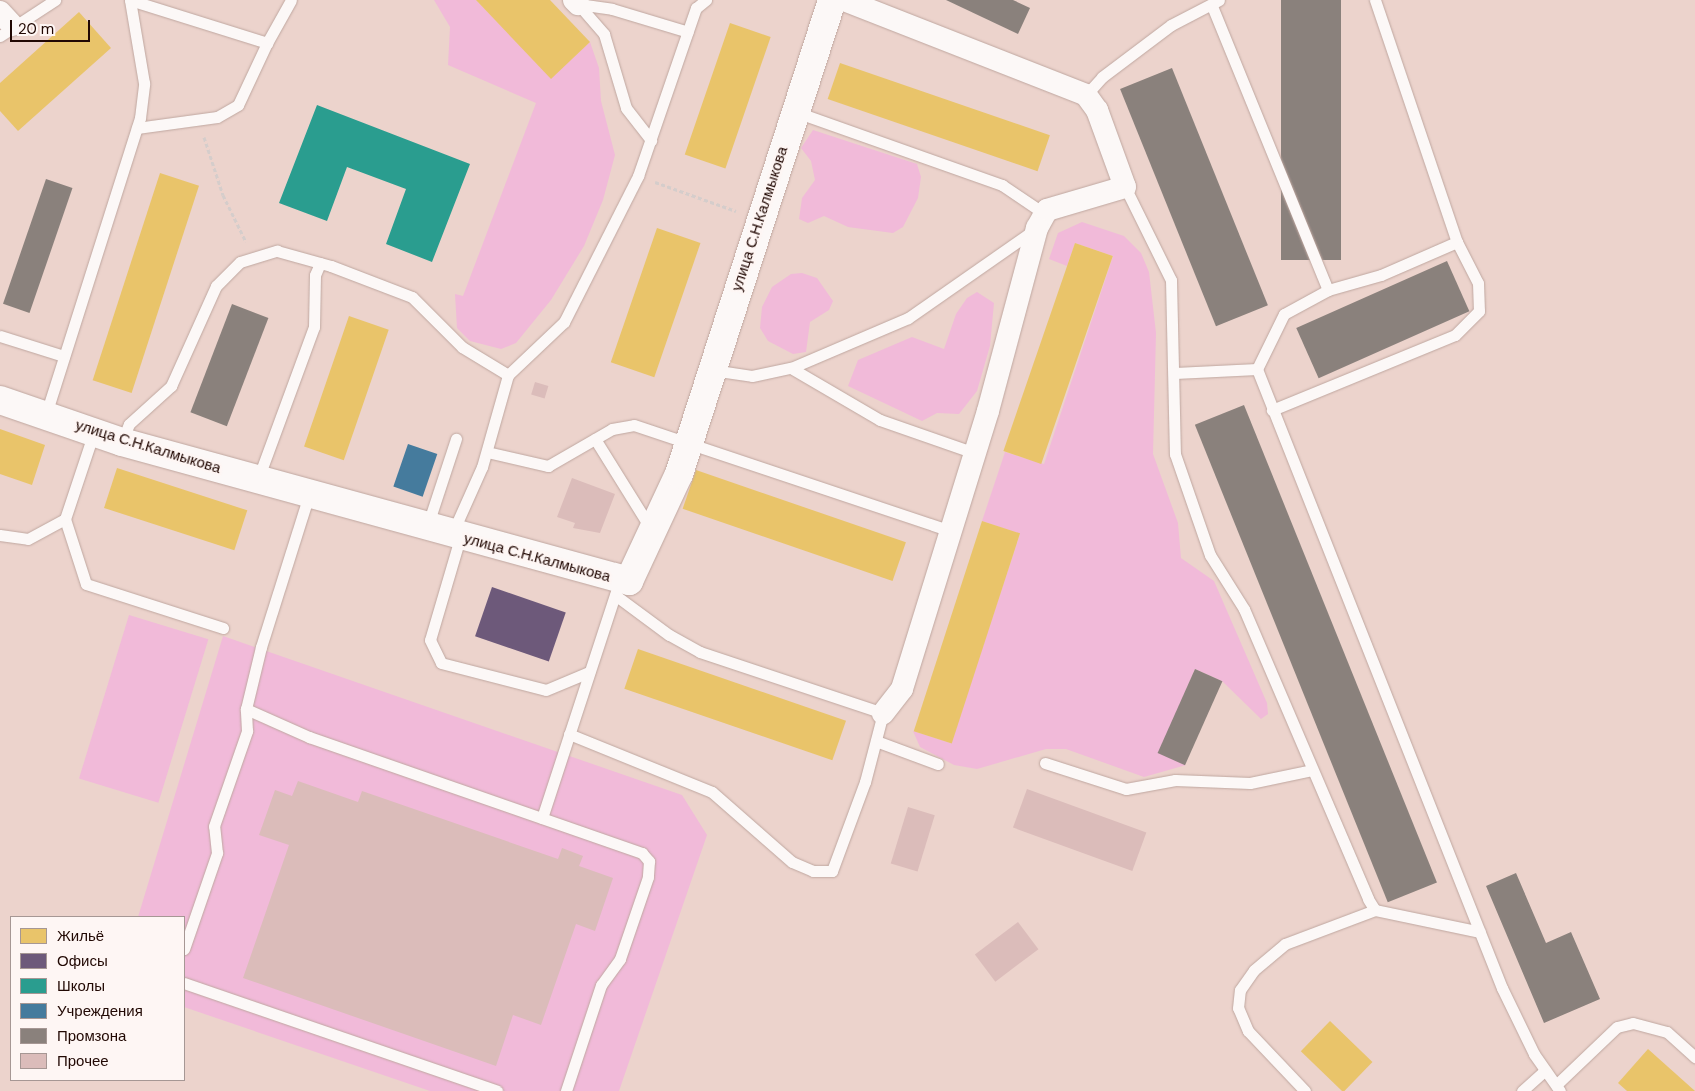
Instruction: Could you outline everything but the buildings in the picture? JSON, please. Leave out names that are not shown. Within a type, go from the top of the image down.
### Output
[{"type":"street","name":"улица С.Н.Калмыкова","points":[[0,400],[46,414],[122,442],[446,534],[617,587],[629,581],[653,531],[690,441],[794,111],[832,0]]},
{"type":"street","points":[[844,0],[1086,96],[1097,110],[1125,187],[1041,221],[975,453],[902,689],[883,713]]},
{"type":"lane","points":[[4,24],[55,0]]},
{"type":"lane","points":[[46,414],[137,128],[144,84],[130,0],[267,43]]},
{"type":"lane","points":[[137,128],[217,117],[238,105],[267,43],[291,0]]},
{"type":"lane","points":[[446,534],[486,452],[508,375],[564,322],[638,176],[696,8],[706,0]]},
{"type":"lane","points":[[1272,410],[1455,335],[1472,321],[1482,299],[1457,242],[1375,0]]},
{"type":"lane","points":[[576,2],[612,9],[688,32]]},
{"type":"lane","points":[[576,2],[604,34],[626,108],[650,140]]},
{"type":"lane","points":[[1086,96],[1102,77],[1171,25],[1216,3],[1328,290]]},
{"type":"lane","points":[[712,370],[752,376],[791,368],[908,318],[1041,221],[1002,186],[794,111]]},
{"type":"lane","points":[[1125,187],[1171,280],[1175,454],[1210,555],[1244,609],[1312,770],[1375,910]]},
{"type":"lane","points":[[1457,242],[1381,276],[1328,290],[1284,314],[1257,369],[1502,988],[1546,1070],[1558,1088],[1618,1028],[1633,1023],[1667,1032],[1695,1056]]},
{"type":"lane","points":[[122,442],[129,424],[171,386],[216,286],[240,262],[277,251],[320,263],[412,297],[462,347],[508,375]]},
{"type":"lane","points":[[257,480],[314,327],[314,275],[320,263]]},
{"type":"lane","points":[[0,336],[64,356]]},
{"type":"lane","points":[[791,368],[880,420],[975,453]]},
{"type":"lane","points":[[1174,373],[1257,369]]},
{"type":"lane","points":[[486,452],[548,466],[612,429],[634,426],[690,441],[950,531]]},
{"type":"lane","points":[[94,432],[65,519],[86,584],[223,628]]},
{"type":"lane","points":[[456,439],[446,534],[430,640],[437,659],[546,690],[589,672]]},
{"type":"lane","points":[[595,439],[653,531]]},
{"type":"lane","points":[[185,946],[217,853],[214,826],[247,731],[246,709],[309,495]]},
{"type":"lane","points":[[0,536],[28,539],[65,519]]},
{"type":"lane","points":[[542,818],[569,734],[589,672],[617,587],[669,635],[700,652],[883,713],[876,741],[832,872],[827,874],[792,862],[712,792],[569,734]]},
{"type":"lane","points":[[246,709],[309,737],[642,853],[649,861],[648,878],[620,959],[601,985],[566,1091]]},
{"type":"lane","points":[[876,741],[938,764]]},
{"type":"lane","points":[[1045,763],[1126,790],[1176,780],[1250,783],[1312,770]]},
{"type":"lane","points":[[1305,1091],[1248,1031],[1238,1008],[1240,990],[1254,970],[1285,944],[1375,910],[1480,932]]},
{"type":"lane","points":[[185,983],[497,1091]]},
{"type":"lane","points":[[1522,1091],[1546,1070]]},
{"type":"path","points":[[198,119],[223,195],[253,258]]},
{"type":"path","points":[[638,176],[759,220]]},
{"type":"shaded area","points":[[434,0],[476,0],[551,78],[590,42],[599,68],[601,101],[615,155],[603,200],[584,246],[551,300],[516,343],[501,349],[470,341],[457,328],[455,294],[463,296],[536,103],[448,65],[450,27]]},
{"type":"shaded area","points":[[813,130],[917,164],[921,177],[918,198],[903,227],[893,233],[848,227],[824,216],[808,223],[799,219],[802,198],[815,180],[811,161],[801,148]]},
{"type":"shaded area","points":[[1082,222],[1124,236],[1141,253],[1149,272],[1156,333],[1153,454],[1178,523],[1181,558],[1214,581],[1267,703],[1268,714],[1261,719],[1222,681],[1195,669],[1159,753],[1186,765],[1144,777],[1066,749],[1046,749],[977,769],[954,765],[920,747],[913,731],[951,743],[1020,534],[982,521],[1005,452],[1044,464],[1113,256],[1075,243],[1067,266],[1049,259],[1058,233]]},
{"type":"shaded area","points":[[802,273],[817,278],[833,301],[829,310],[810,322],[806,352],[793,354],[768,341],[760,328],[762,307],[772,287],[791,274]]},
{"type":"shaded area","points":[[977,292],[994,303],[990,346],[977,391],[959,414],[937,413],[922,421],[848,386],[858,360],[912,337],[944,349],[956,314],[967,298]]},
{"type":"shaded area","points":[[129,615],[208,639],[158,803],[79,779]]},
{"type":"shaded area","points":[[223,636],[682,795],[707,835],[619,1091],[430,1091],[185,1007],[185,916],[138,916]]}]
